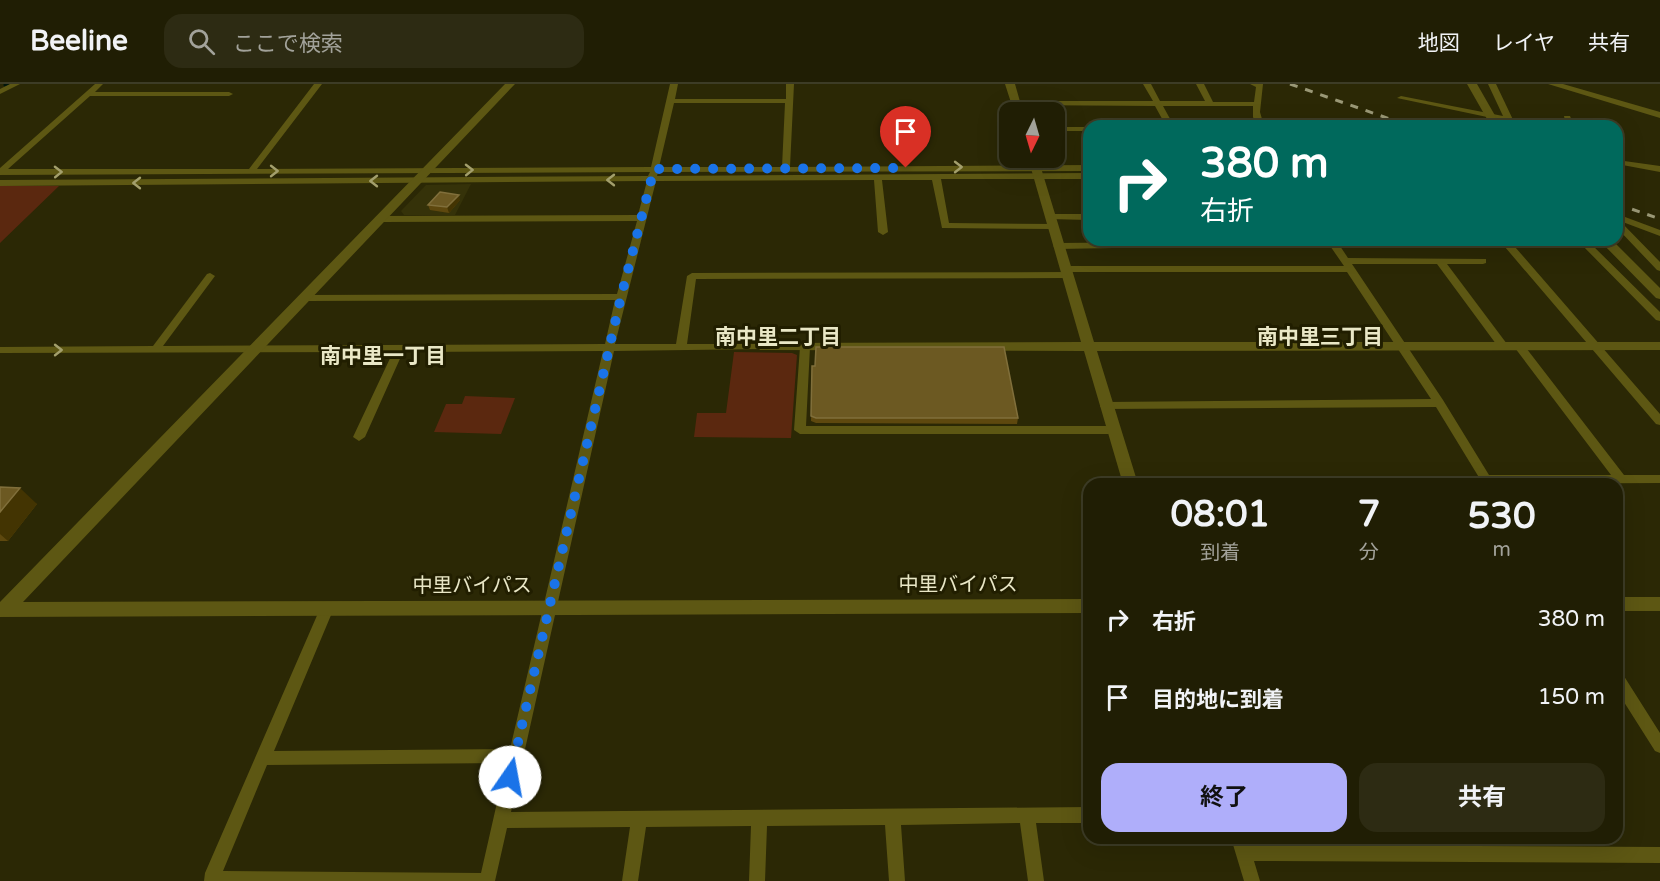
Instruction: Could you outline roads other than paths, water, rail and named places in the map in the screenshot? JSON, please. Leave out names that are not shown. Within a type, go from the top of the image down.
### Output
[{"type":"street","points":[[0,92],[16,84]]},
{"type":"street","points":[[0,172],[99,84]]},
{"type":"street","points":[[250,171],[318,84]]},
{"type":"street","points":[[2,611],[510,84]]},
{"type":"street","points":[[327,608],[211,879],[487,881],[621,297],[674,84]]},
{"type":"street","points":[[786,169],[789,84]]},
{"type":"street","points":[[1010,84],[1015,102]]},
{"type":"street","points":[[1147,84],[1167,120]]},
{"type":"street","points":[[1200,84],[1210,103]]},
{"type":"street","points":[[1254,84],[1260,86],[1256,120]]},
{"type":"street","points":[[1472,84],[1493,120]]},
{"type":"street","points":[[1492,84],[1509,120]]},
{"type":"street","points":[[1553,84],[1660,115]]},
{"type":"street","points":[[88,94],[230,94]]},
{"type":"street","points":[[1401,98],[1501,120]]},
{"type":"street","points":[[670,101],[789,100]]},
{"type":"street","points":[[1065,106],[1157,103],[1258,104]]},
{"type":"street","points":[[1065,129],[1083,129]]},
{"type":"street","points":[[1623,163],[1660,169]]},
{"type":"street","points":[[0,172],[999,167]]},
{"type":"street","points":[[0,183],[936,178],[1026,168]]},
{"type":"street","points":[[1035,168],[1128,478]]},
{"type":"street","points":[[1041,168],[1083,175]]},
{"type":"street","points":[[1065,168],[1083,168]]},
{"type":"street","points":[[160,183],[170,171]]},
{"type":"street","points":[[879,178],[883,232]]},
{"type":"street","points":[[936,178],[945,226],[1052,222],[1083,218]]},
{"type":"street","points":[[382,219],[640,218]]},
{"type":"street","points":[[1623,219],[1660,233]]},
{"type":"street","points":[[1623,229],[1660,268]]},
{"type":"street","points":[[1058,246],[1083,246]]},
{"type":"street","points":[[1335,246],[1485,478]]},
{"type":"street","points":[[1509,246],[1660,422]]},
{"type":"street","points":[[1588,246],[1660,318]]},
{"type":"street","points":[[1611,246],[1660,295]]},
{"type":"street","points":[[1440,261],[1503,346]]},
{"type":"street","points":[[681,346],[692,276],[1067,272],[1483,261]]},
{"type":"street","points":[[155,350],[210,276]]},
{"type":"street","points":[[306,298],[621,297]]},
{"type":"street","points":[[0,350],[609,349],[681,346],[1660,346]]},
{"type":"street","points":[[1519,346],[1620,478]]},
{"type":"street","points":[[805,347],[800,430],[1113,429]]},
{"type":"street","points":[[359,437],[400,348]]},
{"type":"street","points":[[1106,406],[1438,403]]},
{"type":"street","points":[[1623,479],[1660,479]]},
{"type":"street","points":[[1623,604],[1660,604]]},
{"type":"street","name":"中里バイパス","points":[[2,611],[1083,606]]},
{"type":"street","points":[[1623,687],[1660,746]]},
{"type":"street","points":[[263,758],[514,756]]},
{"type":"street","points":[[501,820],[1083,815]]},
{"type":"street","points":[[757,881],[759,817]]},
{"type":"street","points":[[893,817],[897,881]]},
{"type":"street","points":[[1027,817],[1036,881]]},
{"type":"street","points":[[630,881],[639,818]]},
{"type":"street","points":[[1252,881],[1241,846],[1660,855]]},
{"type":"waterway","points":[[5,85],[10,84]]},
{"type":"railway","points":[[1290,84],[1393,120]]},
{"type":"railway","points":[[1623,206],[1660,219]]},
{"type":"district","name":"南中里二丁目","points":[[778,337]]},
{"type":"district","name":"南中里三丁目","points":[[1320,337]]},
{"type":"district","name":"南中里一丁目","points":[[383,356]]}]
